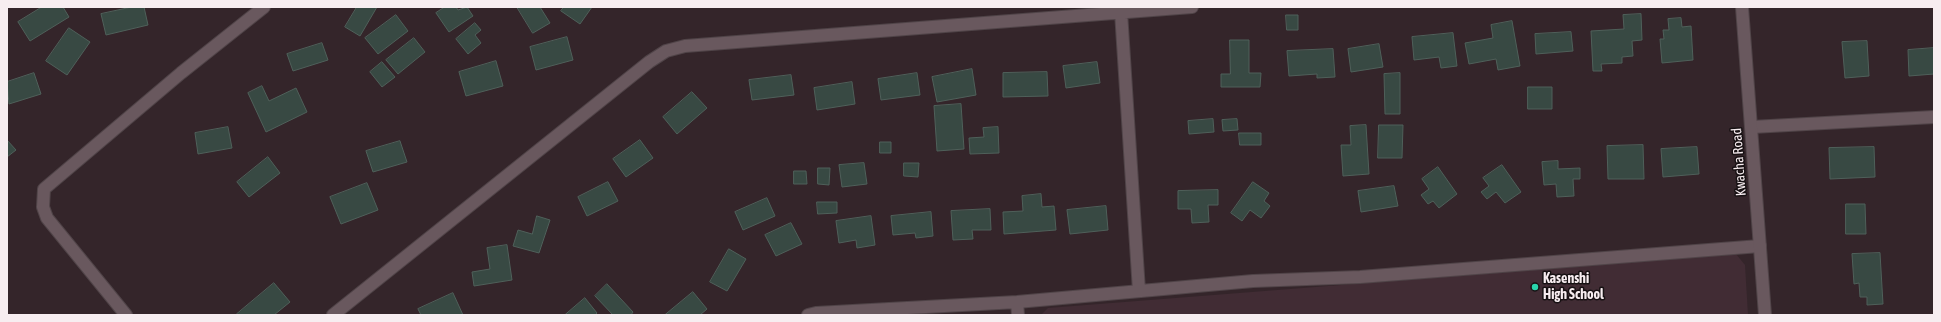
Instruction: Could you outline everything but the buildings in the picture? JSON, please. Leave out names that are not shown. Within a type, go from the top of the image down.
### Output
[{"type":"street","points":[[126,315],[47,218],[43,207],[44,189],[181,73],[264,7]]},
{"type":"street","points":[[333,315],[649,62],[666,51],[693,45],[1192,7]]},
{"type":"street","name":"Kwacha Road","points":[[1742,7],[1765,315]]},
{"type":"street","points":[[1122,12],[1139,290]]},
{"type":"street","points":[[1752,127],[1934,117]]},
{"type":"street","points":[[808,315],[816,313],[1018,302],[1253,281],[1360,277],[1760,246]]},
{"type":"street","points":[[1018,302],[1018,315]]},
{"type":"shaded area","name":"Kasenshi High School","points":[[1736,254],[1745,265],[1748,315],[1041,315],[1048,308]]},
{"type":"place","name":"Kasenshi High School","points":[[1535,287]]}]
